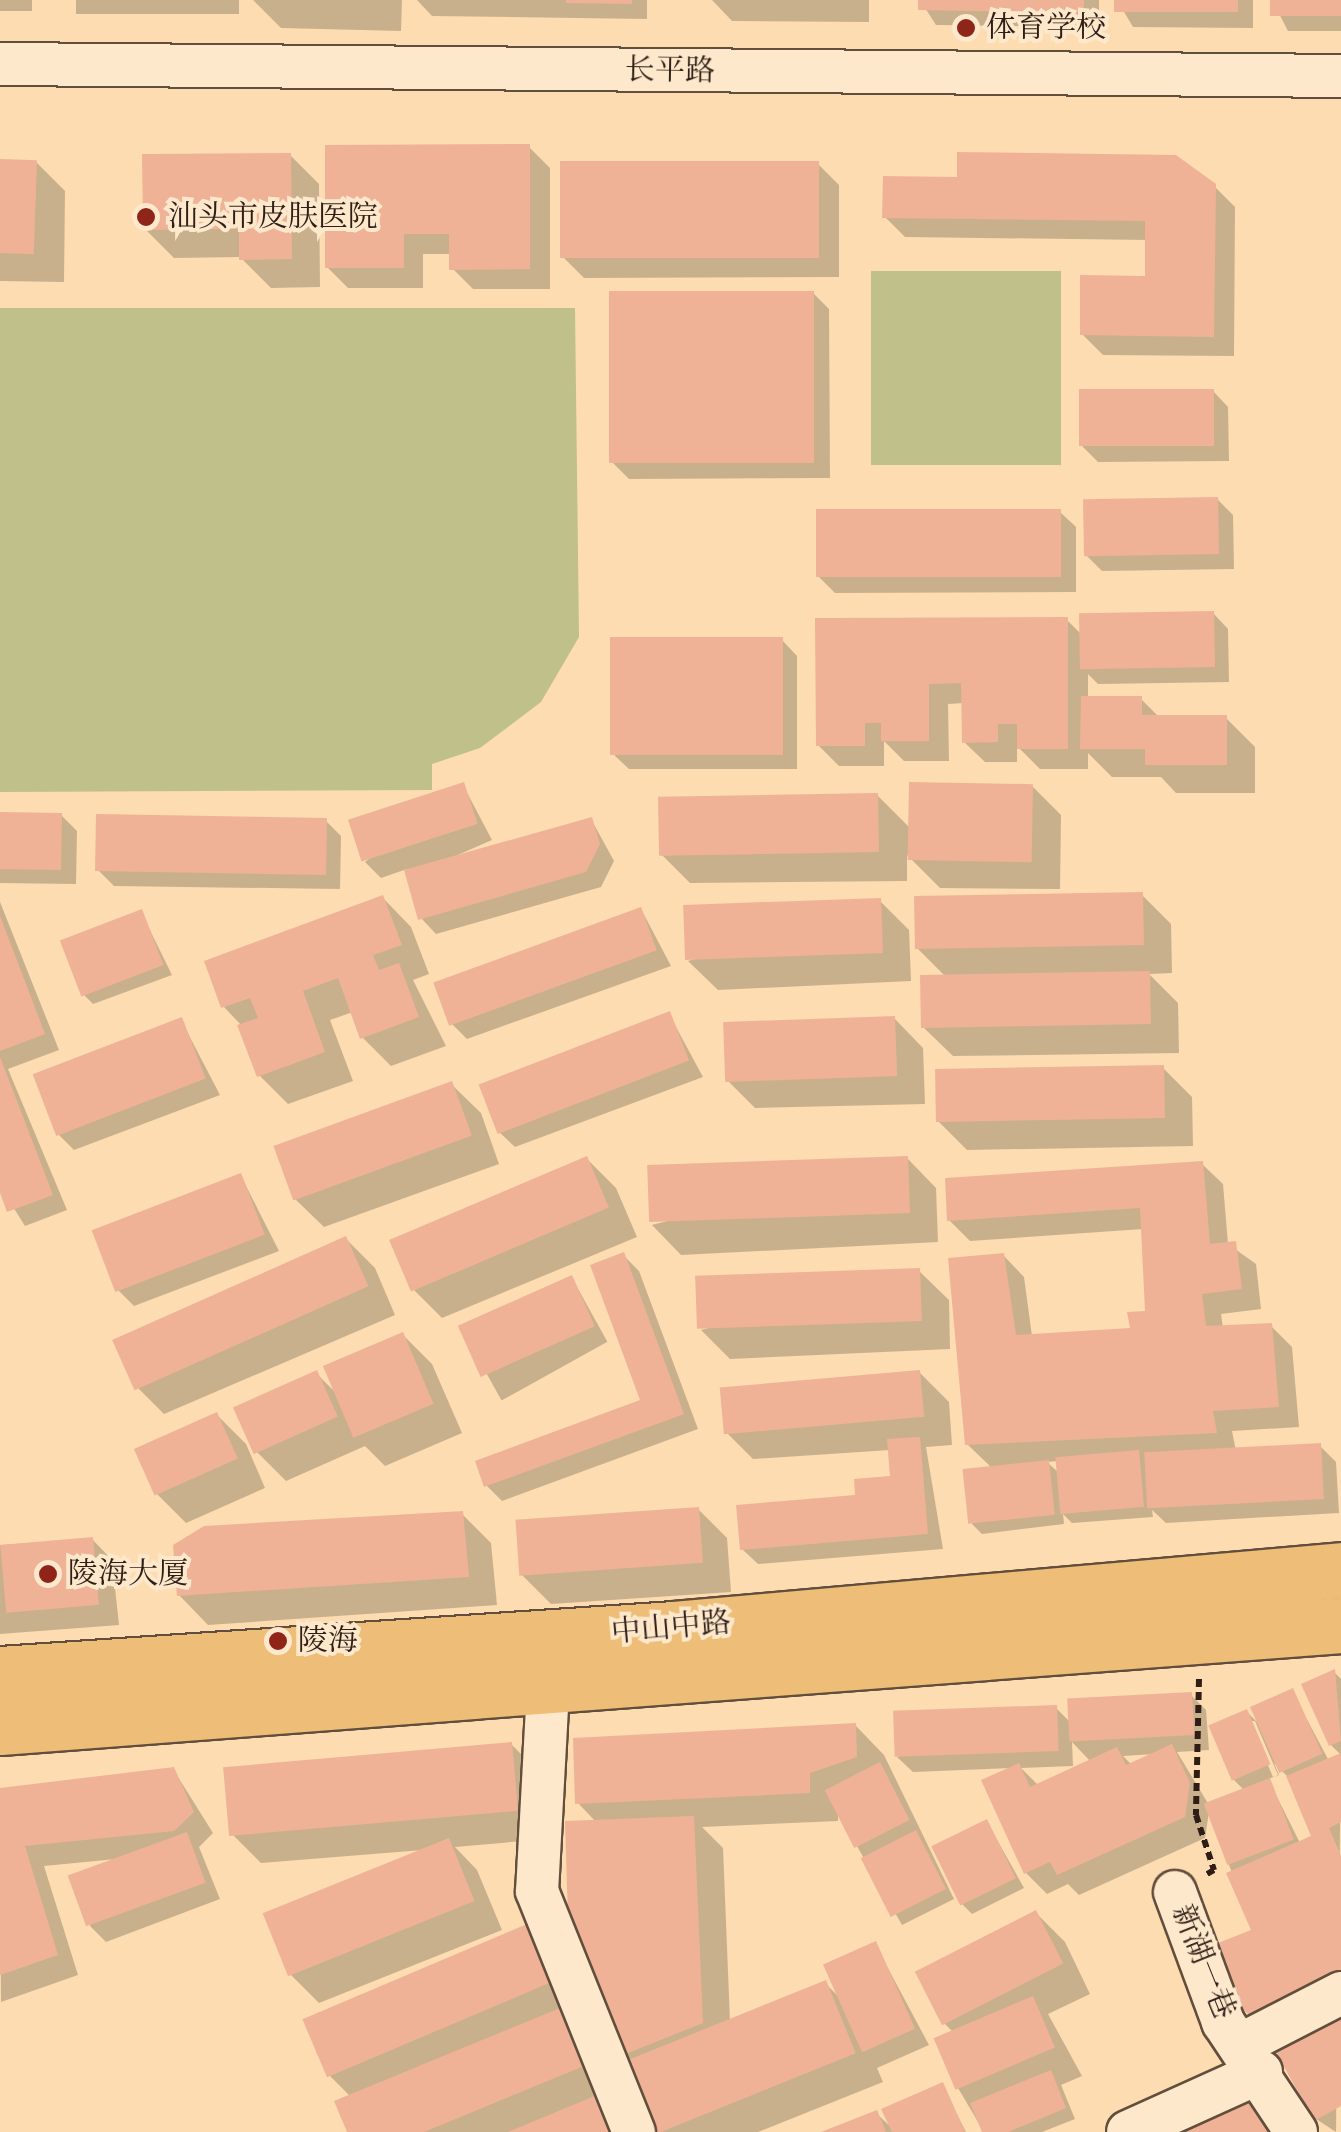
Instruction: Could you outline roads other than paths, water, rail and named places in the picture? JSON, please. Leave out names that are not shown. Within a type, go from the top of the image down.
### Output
[{"type":"main road","name":"中山中路","points":[[0,1674],[674,1629],[1341,1570]]},
{"type":"main road","name":"中山中路","points":[[0,1727],[548,1689],[1341,1625]]},
{"type":"street","name":"长平路","points":[[0,64],[1341,76]]},
{"type":"street","name":"长平路","points":[[0,83],[1341,92]]},
{"type":"street","points":[[548,1689],[537,1891],[634,2132]]},
{"type":"street","name":"新湖一巷","points":[[1175,1892],[1223,2022],[1251,2058],[1296,2132]]},
{"type":"street","points":[[1128,2132],[1251,2058],[1341,1993]]},
{"type":"place","name":"体育学校","points":[[966,28]]},
{"type":"place","name":"汕头市皮肤医院","points":[[146,217]]},
{"type":"place","name":"陵海大厦","points":[[48,1574]]},
{"type":"place","name":"陵海","points":[[278,1641]]}]
